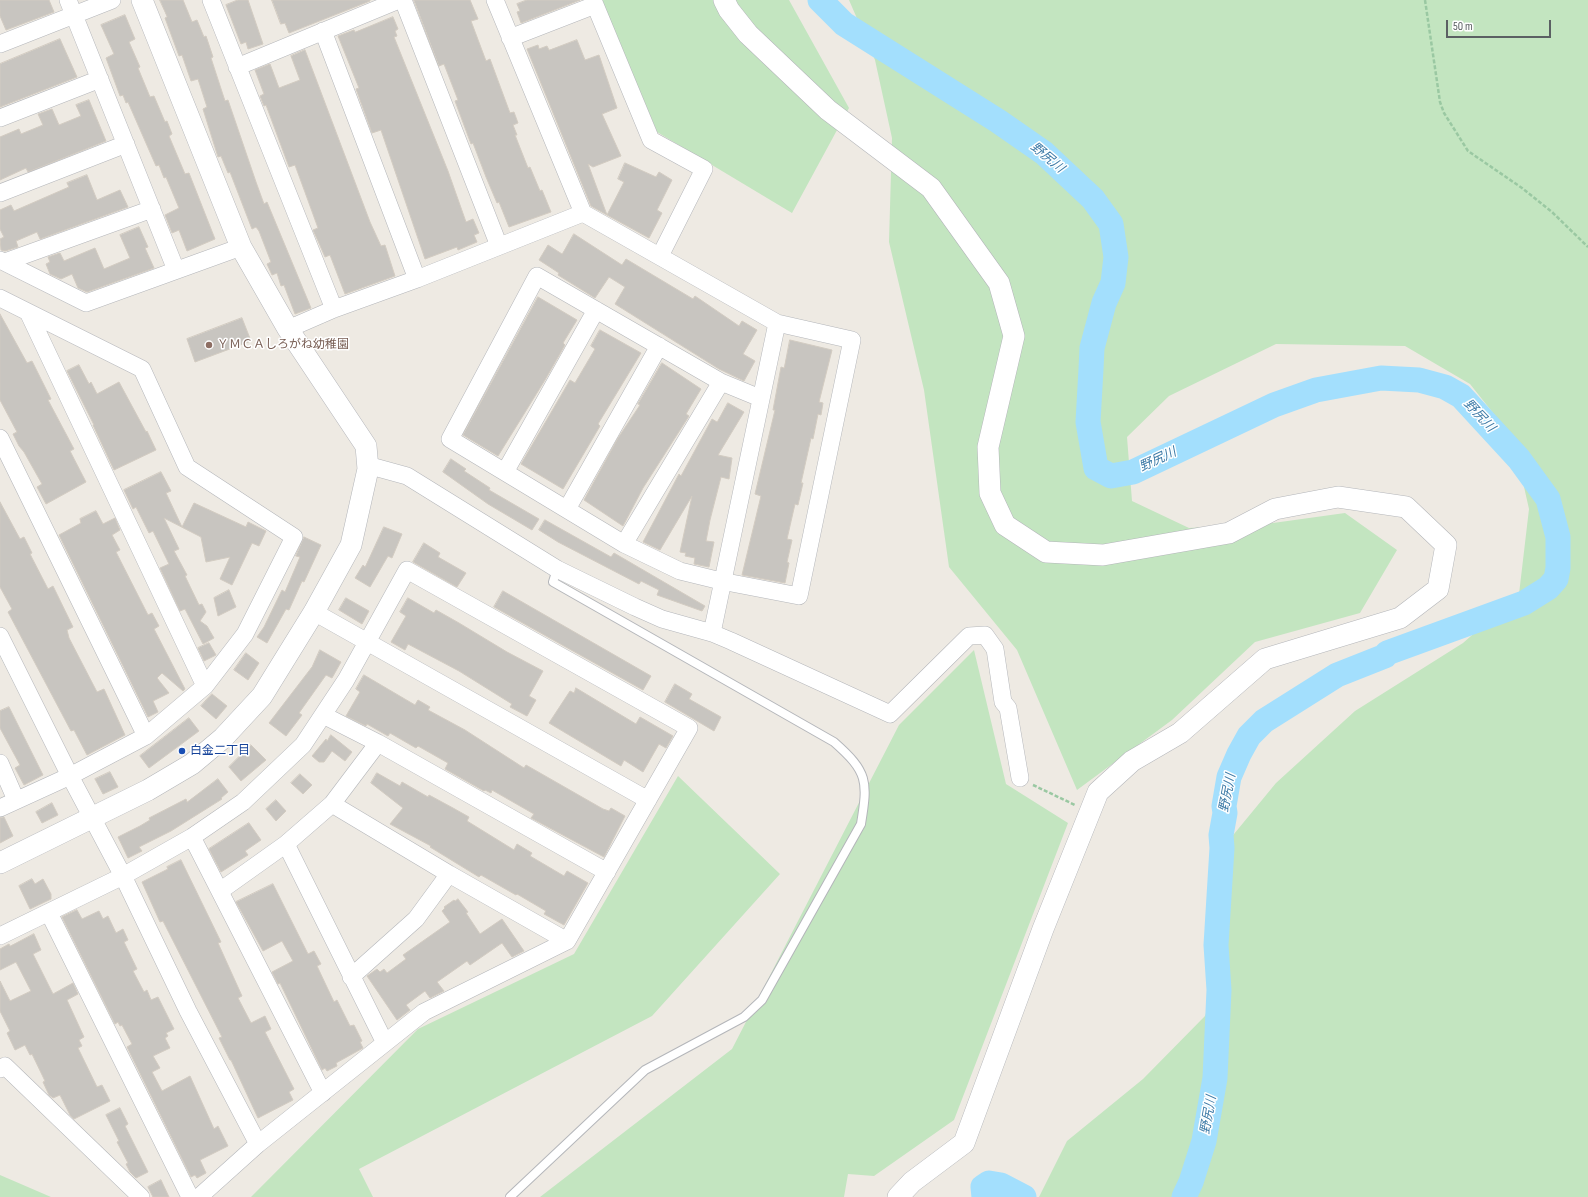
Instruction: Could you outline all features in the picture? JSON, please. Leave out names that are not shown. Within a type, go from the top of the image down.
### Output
[{"type":"street","points":[[0,44],[71,7],[112,0]]},
{"type":"street","points":[[0,863],[94,818],[148,790],[192,764],[224,738],[262,696],[314,612],[351,545],[367,465],[366,446],[288,329],[241,247],[142,0]]},
{"type":"street","points":[[211,0],[334,309]]},
{"type":"street","points":[[237,67],[399,0]]},
{"type":"street","points":[[403,0],[500,246]]},
{"type":"street","points":[[495,0],[583,213],[777,323],[852,340],[799,596],[721,581],[680,571],[624,544],[450,439],[537,276],[721,382],[760,398]]},
{"type":"street","points":[[724,0],[729,10],[748,34],[828,110],[931,188],[999,283],[1014,336],[988,447],[990,493],[1005,525],[1046,552],[1103,555],[1229,533],[1275,509],[1338,497],[1406,507],[1446,545],[1438,589],[1400,618],[1264,658],[1180,733],[1132,760],[1098,792],[1040,936],[964,1143],[912,1182],[898,1197]]},
{"type":"street","points":[[510,38],[594,2],[651,140],[704,169],[660,256]]},
{"type":"street","points":[[71,7],[176,270]]},
{"type":"street","points":[[323,31],[417,279]]},
{"type":"street","points":[[0,118],[100,79]]},
{"type":"street","points":[[0,193],[126,144]]},
{"type":"street","points":[[3,261],[152,209]]},
{"type":"street","points":[[288,329],[334,309],[417,279],[583,213]]},
{"type":"street","points":[[3,261],[86,303],[241,247]]},
{"type":"street","points":[[0,298],[142,369],[187,467],[294,537],[245,634],[205,686],[146,736],[70,776],[0,808]]},
{"type":"street","points":[[505,472],[596,310]]},
{"type":"street","points":[[28,312],[205,686]]},
{"type":"street","points":[[712,633],[721,581],[777,323]]},
{"type":"street","points":[[567,509],[659,346]]},
{"type":"street","points":[[624,544],[721,382]]},
{"type":"street","points":[[0,438],[146,736]]},
{"type":"street","points":[[367,465],[407,476],[557,569],[655,616],[712,633],[890,714],[969,636],[985,635],[995,649],[1003,702],[1008,708],[1020,778]]},
{"type":"street","points":[[0,936],[123,876],[192,837],[243,802],[302,745],[346,680],[407,570],[689,728],[567,941],[424,1012],[258,1144],[199,1197]]},
{"type":"street","points":[[314,612],[648,800]]},
{"type":"street","points":[[0,636],[70,776],[94,818],[188,1011],[258,1144]]},
{"type":"street","points":[[323,715],[378,743],[607,872]]},
{"type":"street","points":[[220,891],[286,844],[332,804],[378,743]]},
{"type":"street","points":[[0,763],[16,800]]},
{"type":"street","points":[[332,804],[449,874],[567,941]]},
{"type":"street","points":[[192,837],[323,1093]]},
{"type":"street","points":[[286,844],[385,1043]]},
{"type":"street","points":[[351,977],[416,919],[449,874]]},
{"type":"street","points":[[49,913],[190,1197]]},
{"type":"street","points":[[2,1064],[141,1197]]},
{"type":"lane","points":[[510,1197],[644,1070],[744,1017],[762,1000],[861,824],[866,796],[864,778],[852,759],[834,742],[553,582],[557,569]]},
{"type":"path","points":[[1425,0],[1440,102],[1444,113],[1468,151],[1522,188],[1552,212],[1588,247]]},
{"type":"path","points":[[1020,778],[1090,812]]},
{"type":"green space","points":[[602,0],[789,0],[849,108],[792,213],[657,132]]},
{"type":"green space","points":[[849,0],[1588,0],[1588,1197],[1039,1197],[1067,1141],[1143,1079],[1205,1016],[1224,964],[1220,851],[1276,783],[1355,711],[1463,643],[1519,594],[1529,509],[1513,438],[1470,384],[1405,346],[1276,344],[1169,396],[1127,437],[1132,501],[1189,528],[1273,523],[1345,513],[1397,550],[1360,613],[1255,642],[1172,720],[1077,790],[1017,650],[949,567],[924,390],[889,242],[892,138],[875,60]]},
{"type":"green space","points":[[974,650],[1006,784],[1068,823],[954,1120],[874,1176],[848,1174],[844,1197],[540,1197],[732,1049],[899,725]]},
{"type":"green space","points":[[678,776],[780,874],[652,1016],[359,1169],[373,1197],[251,1197],[418,1029],[574,954]]},
{"type":"green space","points":[[0,1175],[51,1197],[0,1197]]},
{"type":"building","points":[[0,0],[49,0],[54,12],[6,30],[0,16]]},
{"type":"building","points":[[160,0],[183,0],[192,22],[197,20],[204,37],[206,36],[213,57],[211,58],[225,101],[228,100],[264,204],[267,202],[311,308],[295,314],[284,285],[281,286],[277,273],[272,275],[267,264],[271,262],[259,231],[256,227],[252,229],[230,172],[228,173],[221,156],[218,157],[203,109],[207,107],[198,79],[191,81],[182,55],[179,56]]},
{"type":"building","points":[[238,0],[248,0],[263,44],[248,49],[246,42],[241,44],[226,5]]},
{"type":"building","points":[[272,0],[370,1],[289,33],[285,23],[281,24]]},
{"type":"building","points":[[414,0],[470,0],[478,19],[471,21],[486,61],[490,59],[510,113],[514,112],[518,123],[513,125],[517,135],[515,135],[528,168],[530,167],[551,212],[509,227],[499,202],[497,203],[473,143],[471,144],[455,101],[458,100],[444,64],[439,66]]},
{"type":"building","points":[[527,0],[580,0],[521,23],[517,12],[520,11],[517,4]]},
{"type":"building","points":[[125,15],[135,39],[129,42],[140,67],[138,68],[150,97],[154,96],[165,122],[167,121],[172,134],[169,136],[185,174],[189,173],[215,239],[187,251],[179,230],[172,233],[165,215],[179,208],[166,177],[164,178],[159,165],[156,166],[128,102],[126,103],[123,95],[120,96],[106,58],[114,54],[101,25]]},
{"type":"building","points":[[393,17],[398,29],[395,31],[397,36],[394,37],[448,171],[466,222],[473,219],[479,233],[474,235],[477,242],[458,250],[457,247],[425,259],[381,130],[372,133],[356,89],[359,88],[338,36],[354,30],[355,32]]},
{"type":"building","points":[[60,39],[77,77],[0,107],[0,64]]},
{"type":"building","points":[[577,40],[585,60],[599,55],[617,108],[602,114],[621,156],[593,167],[588,164],[607,215],[591,206],[527,49],[538,45],[539,49],[547,46],[549,50]]},
{"type":"building","points":[[305,50],[370,222],[381,246],[385,245],[395,276],[345,294],[330,255],[325,257],[313,230],[318,228],[295,165],[289,167],[266,105],[264,106],[260,96],[264,94],[255,70],[270,64],[279,88],[300,80],[291,56]]},
{"type":"building","points":[[89,100],[106,141],[28,172],[26,168],[0,180],[0,137],[19,129],[21,134],[43,125],[38,114],[52,109],[59,125],[81,116],[76,105]]},
{"type":"building","points":[[625,163],[656,177],[659,172],[672,180],[657,210],[662,213],[649,238],[607,215],[624,182],[618,179]]},
{"type":"building","points":[[87,175],[97,200],[120,190],[128,207],[40,239],[37,232],[16,241],[18,247],[5,251],[1,250],[0,239],[4,237],[0,229],[0,210],[11,205],[14,211],[69,187],[67,183]]},
{"type":"building","points":[[139,227],[148,247],[145,248],[154,268],[87,292],[78,288],[72,274],[61,279],[50,274],[46,264],[50,262],[48,257],[60,253],[64,261],[95,248],[104,269],[130,258],[120,235]]},
{"type":"building","points":[[574,234],[622,265],[626,259],[693,299],[695,296],[739,326],[742,321],[757,330],[743,354],[755,361],[744,381],[719,369],[615,304],[625,287],[609,277],[595,298],[558,275],[559,273],[539,260],[548,245],[562,254]]},
{"type":"building","points":[[538,297],[577,320],[563,343],[565,345],[545,380],[498,456],[463,435]]},
{"type":"building","points":[[0,314],[27,363],[32,361],[51,399],[48,400],[74,449],[70,451],[86,482],[46,504],[37,487],[42,484],[13,434],[17,432],[0,400]]},
{"type":"building","points":[[242,318],[251,341],[195,362],[187,339]]},
{"type":"building","points":[[600,330],[641,353],[598,424],[600,426],[563,489],[521,464],[570,380],[575,383],[595,349],[591,346]]},
{"type":"building","points":[[790,340],[832,350],[819,402],[823,403],[821,415],[818,414],[813,439],[811,438],[801,483],[803,483],[798,505],[795,504],[787,539],[792,540],[787,562],[789,563],[785,583],[742,575],[761,496],[755,494],[775,410],[773,410],[781,367],[784,368]]},
{"type":"building","points":[[662,363],[701,389],[686,414],[689,416],[643,488],[623,526],[584,500],[618,438],[640,405],[638,404]]},
{"type":"building","points":[[79,365],[89,384],[91,382],[97,394],[119,382],[156,450],[114,470],[94,425],[67,371]]},
{"type":"building","points":[[728,403],[744,412],[718,455],[732,458],[729,479],[721,477],[710,520],[706,541],[714,542],[709,567],[694,564],[695,558],[685,556],[686,553],[680,552],[692,496],[660,550],[643,542],[679,474],[681,476],[712,419],[717,422]]},
{"type":"building","points":[[451,459],[466,469],[464,471],[490,488],[489,490],[539,519],[532,530],[488,504],[443,472]]},
{"type":"building","points":[[161,472],[171,491],[166,493],[182,527],[194,503],[246,527],[248,522],[266,531],[259,546],[252,543],[232,585],[220,579],[230,557],[206,562],[201,537],[164,518],[179,549],[174,551],[187,575],[185,576],[199,605],[202,604],[206,612],[200,621],[207,626],[214,638],[203,644],[185,609],[180,611],[160,568],[169,564],[153,531],[149,533],[136,507],[133,509],[124,490]]},
{"type":"building","points":[[0,502],[20,539],[24,537],[32,553],[30,554],[48,589],[53,586],[73,627],[67,630],[69,638],[97,692],[104,689],[125,735],[87,755],[74,730],[71,731],[8,612],[12,609],[0,587]]},
{"type":"building","points":[[96,511],[103,524],[115,518],[120,530],[112,535],[120,550],[116,552],[148,615],[152,613],[159,626],[154,629],[185,689],[183,691],[162,673],[157,678],[169,693],[153,701],[158,712],[148,717],[59,535],[81,523],[80,519]]},
{"type":"building","points":[[545,520],[611,557],[614,553],[705,606],[702,611],[657,595],[659,590],[641,581],[639,584],[558,542],[539,530]]},
{"type":"building","points":[[384,527],[402,534],[392,558],[388,556],[370,587],[355,578],[363,565],[365,567]]},
{"type":"building","points":[[304,537],[321,545],[289,610],[286,609],[267,643],[257,637],[264,627],[282,590],[285,592],[300,557],[296,556]]},
{"type":"building","points":[[424,543],[440,553],[438,557],[466,573],[457,587],[413,562]]},
{"type":"building","points":[[229,590],[236,607],[218,616],[214,598]]},
{"type":"building","points":[[503,591],[651,676],[643,690],[494,607]]},
{"type":"building","points":[[346,598],[369,611],[362,624],[339,610]]},
{"type":"building","points":[[408,598],[434,613],[436,610],[507,652],[543,671],[529,696],[536,700],[527,716],[510,707],[512,704],[459,671],[408,644],[405,650],[391,642],[406,616],[400,612]]},
{"type":"building","points":[[209,643],[216,655],[204,661],[198,648]]},
{"type":"building","points":[[320,650],[341,662],[332,678],[326,675],[299,713],[302,715],[286,736],[269,723],[312,667]]},
{"type":"building","points":[[246,653],[259,663],[248,680],[234,670]]},
{"type":"building","points":[[364,675],[415,705],[418,700],[430,707],[428,710],[465,730],[524,768],[526,765],[603,809],[609,811],[611,808],[625,816],[604,857],[531,818],[534,814],[492,790],[491,793],[485,790],[484,791],[445,769],[448,763],[418,746],[416,748],[390,733],[388,736],[367,724],[366,726],[346,716],[360,692],[356,689]]},
{"type":"building","points":[[675,684],[692,694],[689,699],[721,717],[714,731],[665,702]]},
{"type":"building","points":[[576,688],[636,724],[640,717],[673,736],[666,748],[659,744],[643,772],[624,760],[621,766],[549,723],[570,691],[574,693]]},
{"type":"building","points":[[212,694],[227,706],[216,719],[201,706]]},
{"type":"building","points":[[9,707],[43,775],[24,785],[15,768],[20,765],[0,728],[0,711]]},
{"type":"building","points":[[189,718],[199,731],[149,768],[140,756]]},
{"type":"building","points":[[331,735],[352,752],[345,761],[332,751],[324,762],[319,762],[312,756]]},
{"type":"building","points":[[251,745],[266,760],[241,781],[229,767]]},
{"type":"building","points":[[110,772],[118,787],[103,794],[95,779]]},
{"type":"building","points":[[377,773],[400,786],[402,782],[428,797],[429,795],[453,808],[469,817],[467,821],[514,850],[517,844],[532,853],[530,856],[564,876],[567,871],[588,883],[564,925],[544,914],[546,911],[517,894],[516,895],[481,875],[479,877],[430,847],[431,846],[390,824],[403,808],[371,783]]},
{"type":"building","points":[[300,774],[312,785],[303,794],[291,783]]},
{"type":"building","points":[[218,779],[228,792],[221,798],[222,799],[171,831],[139,847],[142,851],[128,858],[118,837],[150,820],[149,818],[186,799],[187,802]]},
{"type":"building","points":[[276,800],[286,811],[276,821],[266,809]]},
{"type":"building","points":[[52,803],[58,815],[42,823],[36,812]]},
{"type":"building","points":[[4,817],[13,836],[0,843],[0,818]]},
{"type":"building","points":[[249,823],[261,840],[245,851],[248,855],[221,872],[209,849]]},
{"type":"building","points":[[181,860],[221,942],[218,943],[242,996],[238,998],[251,1023],[265,1016],[271,1029],[265,1032],[294,1089],[289,1092],[293,1100],[258,1118],[219,1038],[222,1037],[163,921],[160,922],[142,882],[168,869],[167,867]]},
{"type":"building","points":[[32,879],[35,884],[43,879],[51,894],[51,899],[30,909],[19,886]]},
{"type":"building","points":[[273,884],[308,954],[314,951],[321,964],[317,966],[334,1002],[337,1000],[350,1026],[354,1025],[362,1041],[360,1042],[363,1048],[336,1063],[337,1066],[327,1071],[325,1068],[322,1070],[280,983],[278,984],[272,972],[293,961],[282,941],[263,951],[236,902]]},
{"type":"building","points":[[458,899],[468,912],[466,913],[480,934],[502,919],[524,951],[512,957],[502,943],[470,965],[467,961],[437,982],[444,991],[430,998],[425,991],[406,1005],[410,1010],[397,1020],[367,976],[377,969],[380,972],[384,969],[387,973],[406,959],[403,955],[450,922],[442,911],[445,908],[444,907]]},
{"type":"building","points":[[77,910],[82,919],[99,911],[103,919],[108,916],[116,933],[123,929],[128,940],[124,942],[137,969],[133,971],[144,992],[147,990],[151,1000],[158,997],[174,1029],[166,1033],[168,1036],[165,1038],[170,1048],[153,1056],[160,1068],[152,1072],[162,1091],[190,1076],[214,1129],[218,1126],[228,1146],[200,1160],[206,1173],[197,1178],[195,1175],[191,1177],[127,1047],[132,1044],[122,1025],[120,1026],[118,1022],[115,1024],[62,917]]},
{"type":"building","points":[[34,934],[41,950],[33,954],[53,994],[73,983],[78,994],[67,1000],[84,1037],[79,1040],[82,1046],[78,1048],[97,1087],[102,1085],[110,1101],[74,1119],[70,1115],[60,1095],[53,1098],[49,1095],[43,1082],[45,1081],[32,1054],[30,1055],[25,1045],[15,1050],[7,1033],[10,1031],[0,1011],[0,981],[10,1001],[31,991],[16,962],[0,970],[0,949],[9,944],[10,946]]},
{"type":"building","points":[[120,1108],[128,1124],[125,1126],[148,1172],[136,1178],[130,1172],[126,1164],[128,1163],[117,1142],[119,1141],[106,1115]]},
{"type":"building","points":[[161,1180],[169,1197],[153,1197],[148,1187]]},
{"type":"waterway","name":"野尻川","points":[[820,0],[844,24],[998,121],[1044,153],[1093,199],[1111,224],[1116,257],[1113,283],[1104,303],[1092,348],[1088,422],[1096,468],[1111,476],[1133,472],[1274,405],[1316,390],[1381,378],[1419,380],[1445,387],[1461,396],[1519,459],[1548,499],[1558,537],[1558,568],[1556,579],[1548,588],[1524,603],[1387,653],[1385,656],[1337,675],[1264,721],[1249,736],[1239,754],[1229,777],[1221,835],[1222,848],[1216,945],[1219,990],[1215,1078],[1204,1141],[1191,1182],[1184,1197]]},
{"type":"waterway","name":"野尻川","points":[[984,1197],[983,1187],[989,1183],[1001,1185],[1024,1197]]},
{"type":"place","name":"ＹＭＣＡしろがね幼稚園","points":[[209,345]]},
{"type":"place","name":"白金二丁目","points":[[182,751]]}]
